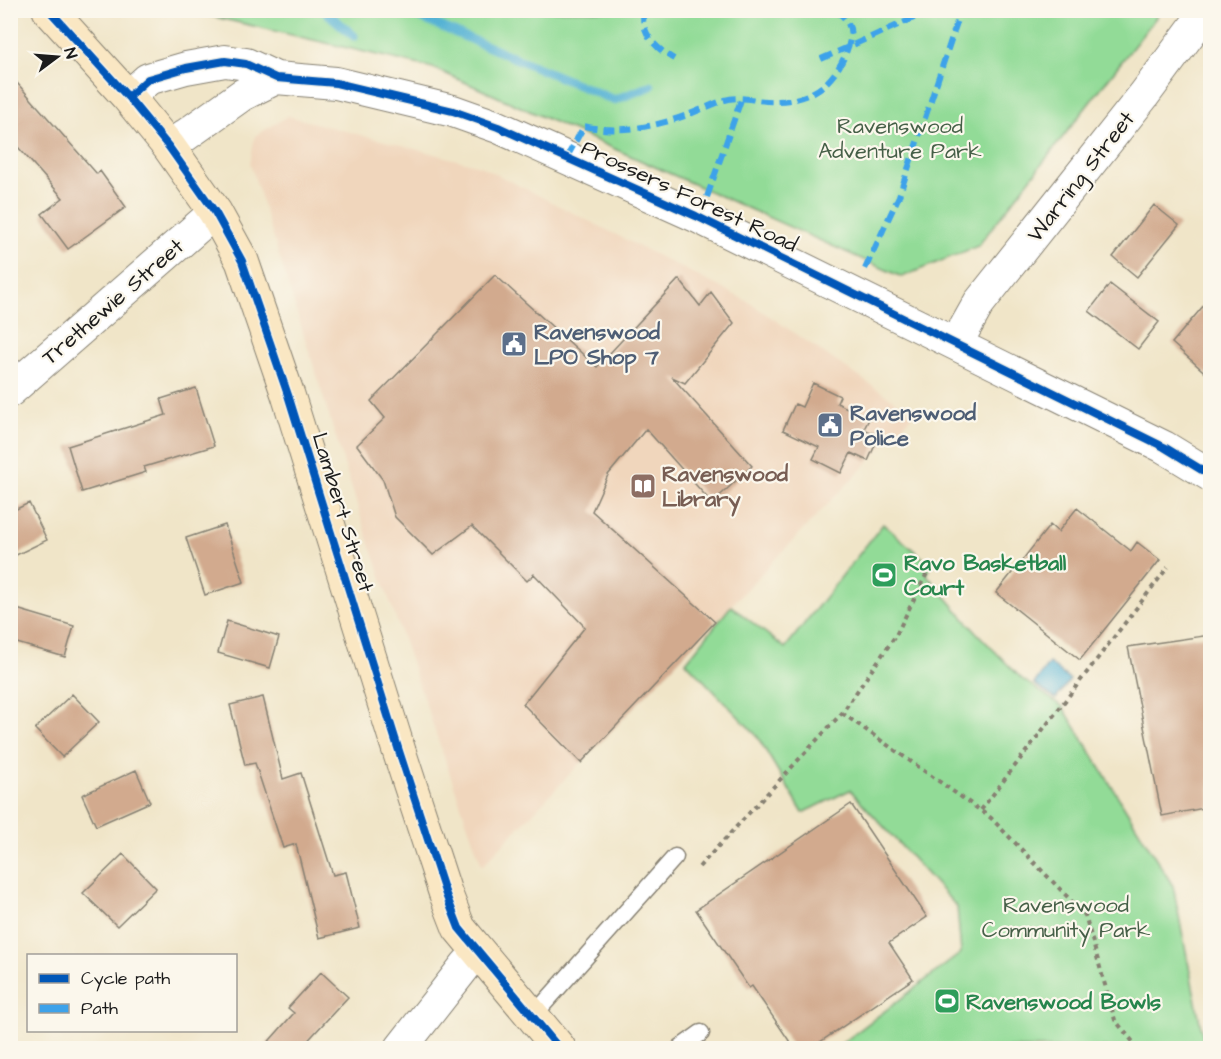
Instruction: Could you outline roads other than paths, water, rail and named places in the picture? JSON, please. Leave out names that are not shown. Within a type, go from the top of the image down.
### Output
[{"type":"street","name":"Lambert Street","points":[[49,10],[128,97],[169,147],[215,213],[242,261],[445,892],[459,928],[559,1048]]},
{"type":"street","name":"Warring Street","points":[[956,344],[980,303],[1137,104],[1207,10]]},
{"type":"street","name":"Prossers Forest Road","points":[[128,97],[148,79],[186,68],[225,61],[246,64],[276,78],[336,83],[453,111],[498,127],[696,216],[1164,447],[1210,475]]},
{"type":"street","points":[[169,147],[242,95],[276,78]]},
{"type":"street","name":"Trethewie Street","points":[[10,391],[215,213]]},
{"type":"street","points":[[402,1048],[478,952]]},
{"type":"lane","points":[[532,1017],[675,857]]},
{"type":"lane","points":[[680,1048],[701,1033]]},
{"type":"water","points":[[1049,663],[1070,680],[1056,699],[1034,684]]},
{"type":"waterway","points":[[324,10],[354,36]]},
{"type":"waterway","points":[[402,10],[614,100],[651,86]]},
{"type":"place","name":"Ravenswood LPO Shop 7","points":[[514,344]]},
{"type":"place","name":"Ravenswood Police","points":[[830,425]]},
{"type":"place","name":"Ravenswood Library","points":[[643,486]]},
{"type":"place","name":"Ravo Basketball Court","points":[[884,575]]},
{"type":"place","name":"Ravenswood Bowls","points":[[947,1001]]},
{"type":"park label","name":"Ravenswood Adventure Park","points":[[900,138]]},
{"type":"park label","name":"Ravenswood Community Park","points":[[1066,916]]}]
